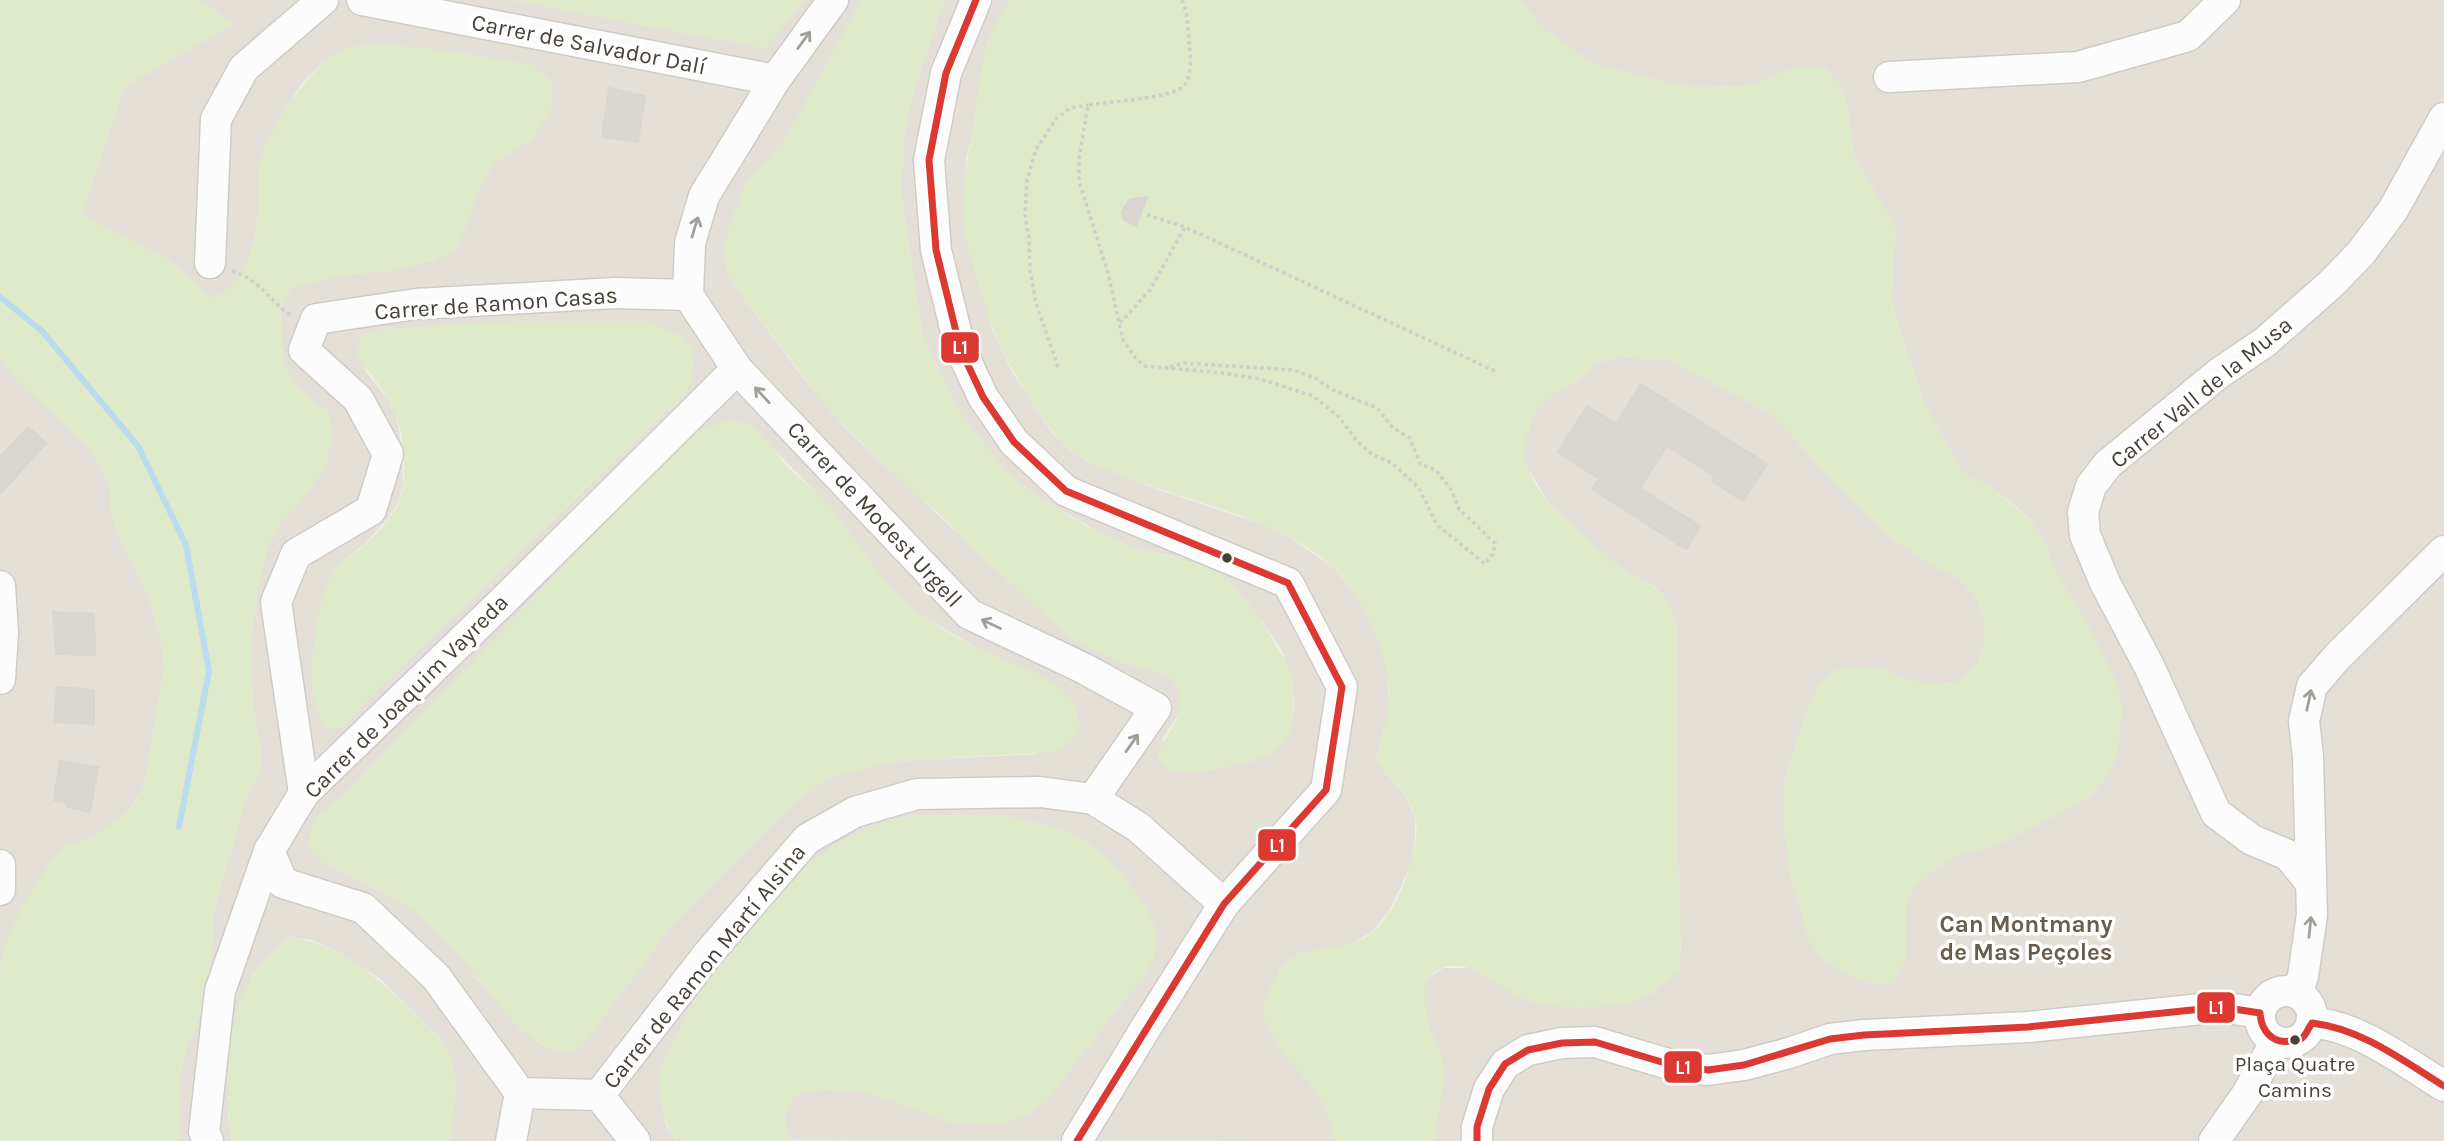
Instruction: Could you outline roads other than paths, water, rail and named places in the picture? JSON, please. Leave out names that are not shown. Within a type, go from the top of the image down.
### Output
[{"type":"street","points":[[210,263],[216,119],[244,68],[323,0]]},
{"type":"street","name":"Carrer de Salvador Dalí","points":[[362,0],[775,80]]},
{"type":"street","points":[[688,295],[690,243],[704,196],[775,80],[833,0]]},
{"type":"street","points":[[976,0],[946,73],[929,160],[936,250],[960,348],[983,397],[1014,442],[1066,491],[1288,583],[1342,687],[1326,790],[1224,904],[1077,1141]]},
{"type":"street","points":[[1889,76],[2078,68],[2188,36],[2225,0]]},
{"type":"street","name":"Carrer Vall de la Musa","points":[[2310,882],[2288,855],[2252,840],[2216,813],[2149,666],[2105,583],[2085,536],[2083,512],[2091,485],[2108,464],[2218,374],[2274,335],[2361,253],[2393,210],[2444,118]]},
{"type":"street","name":"Carrer de Ramon Casas","points":[[304,793],[276,602],[296,554],[371,510],[388,454],[358,399],[304,350],[316,319],[416,304],[615,293],[688,295]]},
{"type":"street","name":"Carrer de Modest Urgell","points":[[688,295],[737,369],[969,614],[1083,668],[1156,708],[1093,799]]},
{"type":"street","name":"Carrer de Joaquim Vayreda","points":[[208,1141],[204,1132],[220,990],[269,851],[304,793],[737,369]]},
{"type":"street","points":[[2297,993],[2303,976],[2312,915],[2310,812],[2304,721],[2312,686],[2338,656],[2444,551]]},
{"type":"street","points":[[0,586],[0,679]]},
{"type":"street","name":"Carrer de Ramon Martí Alsina","points":[[599,1095],[708,954],[807,839],[855,812],[917,794],[1041,792],[1093,799],[1138,827],[1224,904]]},
{"type":"street","points":[[269,851],[283,883],[363,908],[436,977],[520,1093],[511,1141]]},
{"type":"street","points":[[0,866],[0,890]]},
{"type":"street","points":[[2284,990],[2297,993],[2308,1002],[2312,1023],[2302,1038],[2285,1043],[2276,1041],[2263,1029],[2260,1013],[2268,998],[2276,993],[2284,990]]},
{"type":"street","points":[[1477,1141],[1477,1127],[1489,1089],[1505,1064],[1528,1050],[1562,1043],[1595,1042],[1675,1066],[1708,1070],[1789,1054],[1830,1039],[1864,1035],[2028,1027],[2221,1007],[2260,1013]]},
{"type":"street","points":[[2312,1023],[2338,1026],[2355,1033],[2444,1086]]},
{"type":"street","points":[[2214,1141],[2247,1094],[2276,1041]]},
{"type":"street","points":[[520,1093],[599,1095],[635,1141]]},
{"type":"waterway","points":[[0,297],[42,331],[138,446],[186,545],[209,671],[179,827]]},
{"type":"place","name":"Plaça Quatre Camins","points":[[2295,1040]]},
{"type":"district","name":"Can Montmany de Mas Peçoles","points":[[2026,938]]}]
